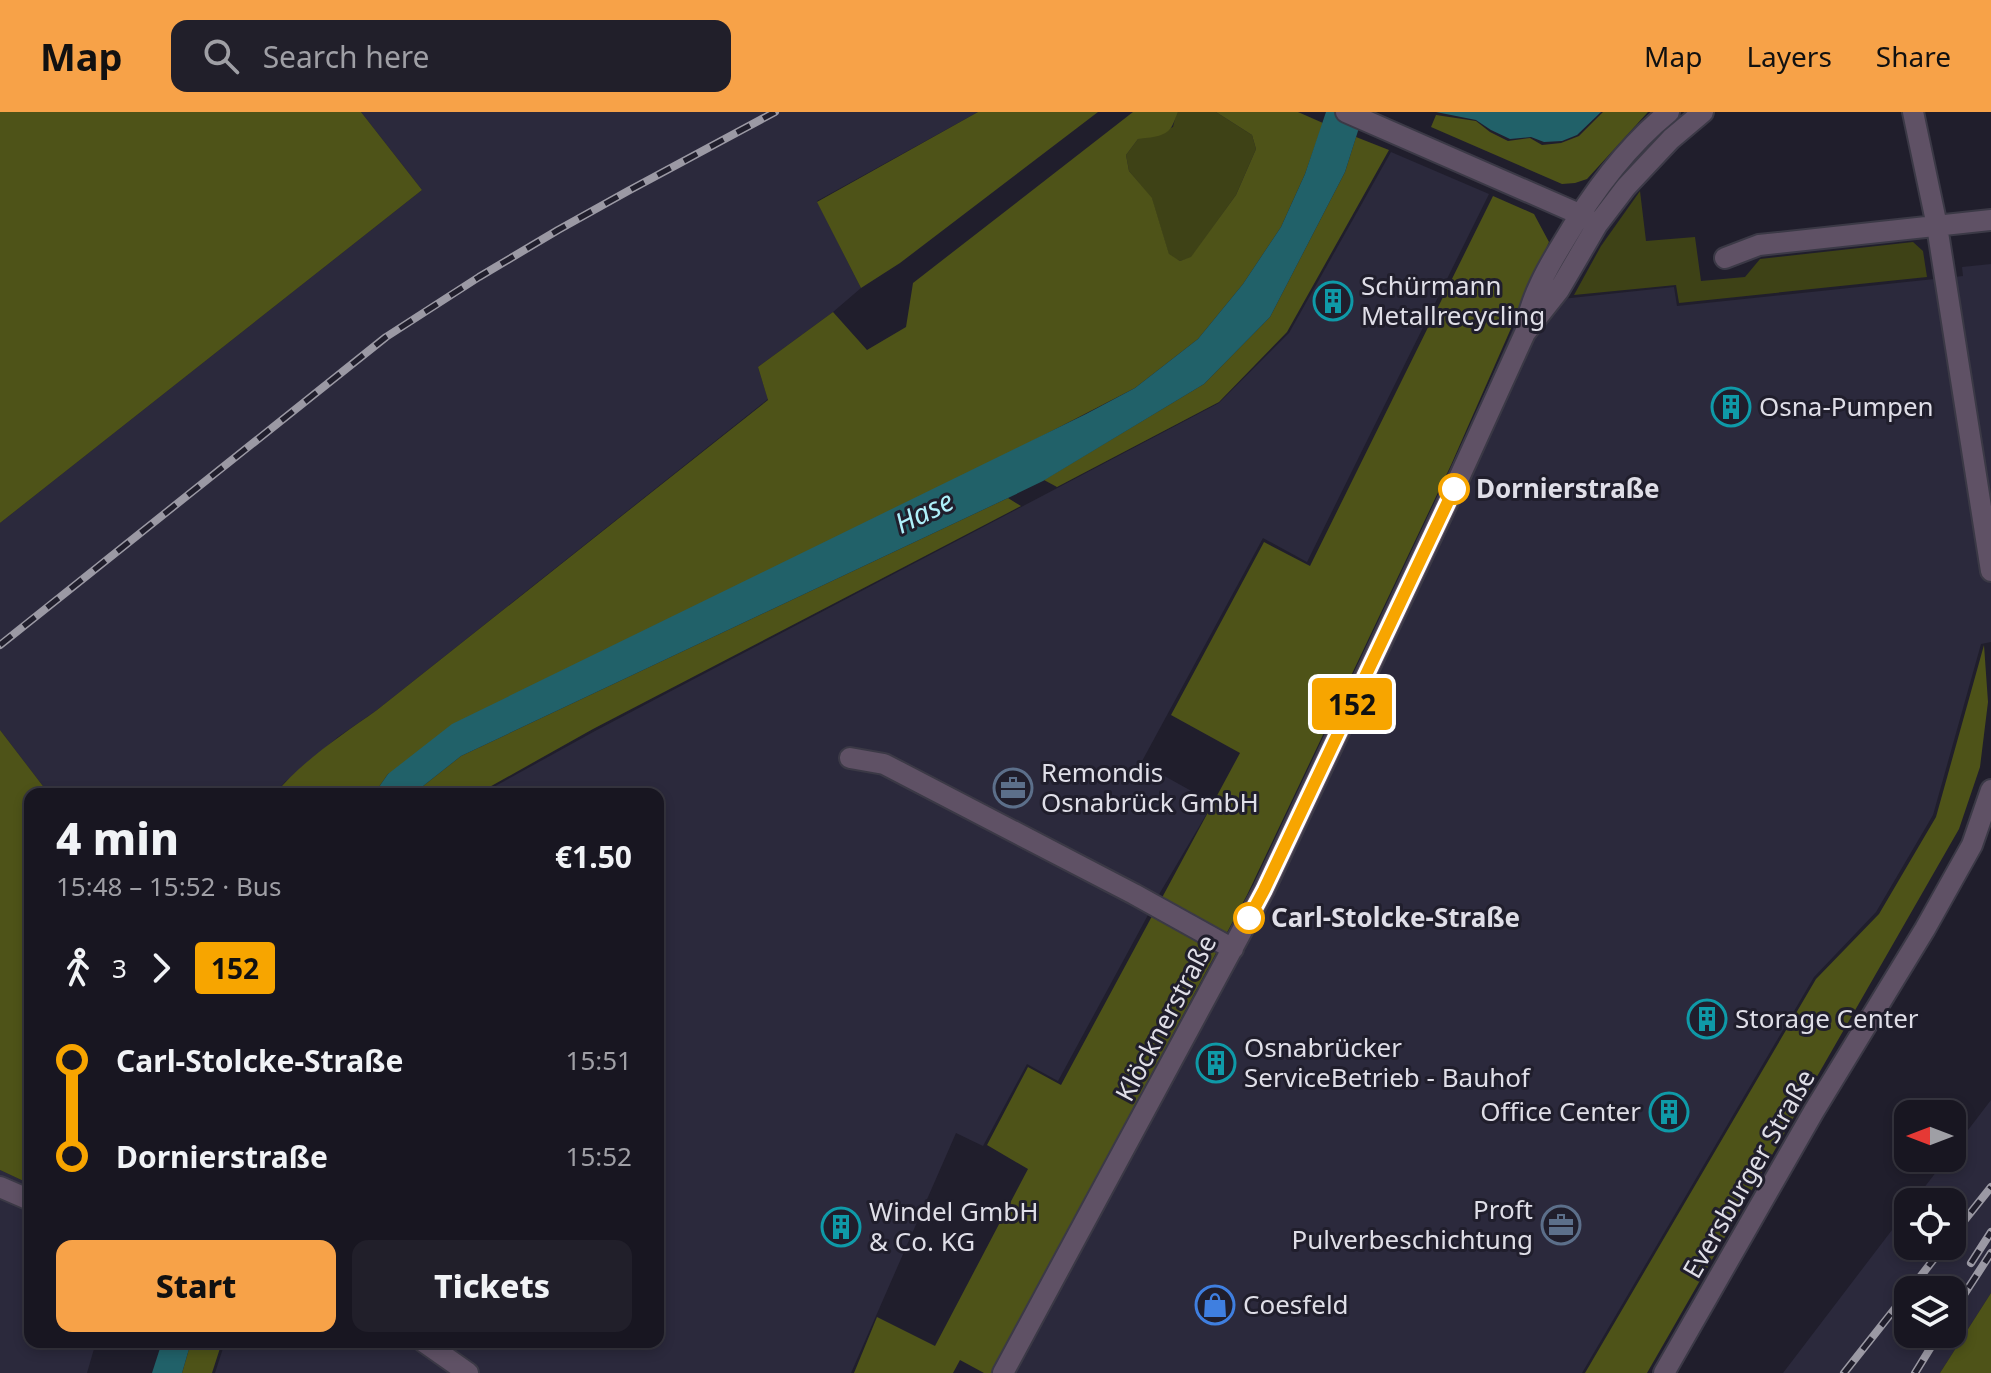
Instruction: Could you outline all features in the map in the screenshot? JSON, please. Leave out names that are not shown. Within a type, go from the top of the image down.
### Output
[{"type":"street","points":[[1346,112],[1579,214],[1597,225]]},
{"type":"street","name":"Klöcknerstraße","points":[[1525,333],[1529,309],[1542,280],[1579,214],[1610,172],[1669,112]]},
{"type":"street","name":"Klöcknerstraße","points":[[1003,1373],[1264,890],[1525,333],[1559,290],[1597,225],[1626,187],[1703,112]]},
{"type":"street","points":[[1913,112],[1937,226],[1991,571]]},
{"type":"street","points":[[1725,258],[1759,245],[1991,220]]},
{"type":"street","points":[[850,758],[884,764],[1233,949]]},
{"type":"street","name":"Eversburger Straße","points":[[1664,1373],[1814,1111],[1925,929],[1972,845],[1991,790]]},
{"type":"street","points":[[0,1187],[24,1197]]},
{"type":"street","points":[[433,1348],[468,1373]]},
{"type":"shaded area","points":[[361,112],[978,112],[817,201],[861,288],[758,367],[768,399],[377,710],[338,737],[280,788],[44,788],[0,730],[0,523],[422,190]]},
{"type":"shaded area","points":[[1178,112],[1216,112],[1252,135],[1256,149],[1236,195],[1191,258],[1180,261],[1169,255],[1152,199],[1129,171],[1126,155],[1138,139],[1173,127]]},
{"type":"shaded area","points":[[1391,152],[1489,194],[1307,562],[1263,538],[1141,763],[1213,803],[1161,891],[1058,1081],[1027,1064],[983,1146],[956,1133],[851,1373],[215,1373],[223,1348],[664,1348],[664,788],[492,788],[1219,403],[1289,333]]},
{"type":"shaded area","points":[[1640,191],[1646,241],[1695,237],[1701,281],[1745,277],[1760,259],[1913,242],[1923,251],[1927,277],[1679,303],[1676,285],[1574,295],[1601,246]]},
{"type":"shaded area","points":[[1991,264],[1991,642],[1981,644],[1933,815],[1876,912],[1814,977],[1582,1373],[994,1373],[1250,897],[1453,466],[1524,303],[1674,287],[1677,306],[1963,276],[1962,267]]},
{"type":"shaded area","points":[[1991,1100],[1991,1293],[1966,1332],[1966,1276],[1894,1276],[1894,1348],[1956,1348],[1940,1373],[1783,1373],[1894,1227],[1894,1260],[1966,1260],[1966,1188],[1924,1188],[1936,1172],[1966,1172],[1966,1133]]},
{"type":"shaded area","points":[[0,1170],[24,1181],[24,1348],[94,1348],[87,1373],[0,1373]]},
{"type":"green space","points":[[0,112],[361,112],[422,190],[0,523]]},
{"type":"green space","points":[[978,112],[1098,112],[900,263],[861,288],[817,202]]},
{"type":"green space","points":[[1133,112],[1178,112],[1167,132],[1138,139],[1126,155],[1129,171],[1152,198],[1169,254],[1180,261],[1191,257],[1236,195],[1256,149],[1252,135],[1216,112],[1298,112],[1323,123],[1305,174],[1281,227],[1243,284],[1198,339],[1135,388],[388,774],[378,788],[281,788],[323,749],[377,710],[768,400],[758,367],[833,312],[867,350],[906,327],[913,283]]},
{"type":"green space","points":[[1603,112],[1648,112],[1587,179],[1575,183],[1562,184],[1431,127],[1436,115],[1476,121],[1508,141],[1530,138],[1542,145],[1561,143],[1579,136]]},
{"type":"green space","points":[[1356,137],[1389,150],[1287,332],[1219,402],[1057,487],[1044,480],[1204,384],[1270,317],[1345,172]]},
{"type":"green space","points":[[1493,196],[1534,214],[1549,242],[1451,465],[1247,895],[992,1373],[984,1373],[960,1360],[953,1373],[854,1373],[877,1317],[935,1346],[1028,1169],[987,1145],[1028,1067],[1061,1085],[1240,753],[1171,715],[1264,542],[1310,566]]},
{"type":"green space","points":[[1008,498],[1021,506],[593,729],[488,788],[421,788],[461,756]]},
{"type":"green space","points":[[1984,645],[1988,702],[1980,767],[1959,829],[1647,1373],[1585,1373],[1816,979],[1879,914],[1936,817]]},
{"type":"green space","points":[[0,730],[44,788],[24,788],[24,1181],[0,1170]]},
{"type":"green space","points":[[1991,1293],[1991,1373],[1940,1373],[1956,1348],[1966,1348],[1966,1332]]},
{"type":"green space","points":[[189,1348],[220,1348],[212,1373],[182,1373]]},
{"type":"water","name":"Hase","points":[[1326,112],[1364,112],[1345,172],[1270,317],[1204,384],[1043,481],[461,756],[421,788],[378,788],[388,774],[452,724],[1135,388],[1198,339],[1243,284],[1281,227],[1305,174]]},
{"type":"water","points":[[1436,112],[1601,112],[1577,135],[1562,141],[1544,142],[1531,137],[1510,139],[1476,120]]},
{"type":"water","points":[[160,1348],[189,1348],[182,1373],[152,1373]]},
{"type":"railway","points":[[0,645],[386,337],[558,230],[775,112]]},
{"type":"railway","points":[[1966,1218],[1991,1187]]},
{"type":"railway","points":[[1971,1263],[1991,1232]]},
{"type":"railway","points":[[1966,1291],[1991,1253]]},
{"type":"railway","points":[[1921,1276],[1933,1260]]},
{"type":"railway","points":[[1844,1373],[1894,1310]]},
{"type":"railway","points":[[1915,1373],[1930,1348]]},
{"type":"bus line","name":"152","points":[[1249,918],[1454,489]]},
{"type":"place","name":"Schürmann Metallrecycling","points":[[1333,301]]},
{"type":"place","name":"Osna-Pumpen","points":[[1731,407]]},
{"type":"place","name":"Dornierstraße","points":[[1454,489]]},
{"type":"place","name":"Remondis Osnabrück GmbH","points":[[1013,788]]},
{"type":"place","name":"Carl-Stolcke-Straße","points":[[1249,918]]},
{"type":"place","name":"Storage Center","points":[[1707,1019]]},
{"type":"place","name":"Osnabrücker ServiceBetrieb - Bauhof","points":[[1216,1063]]},
{"type":"place","name":"Office Center","points":[[1669,1112]]},
{"type":"place","name":"Proft Pulverbeschichtung","points":[[1561,1225]]},
{"type":"place","name":"Windel GmbH & Co. KG","points":[[841,1227]]},
{"type":"place","name":"Coesfeld","points":[[1215,1305]]}]
